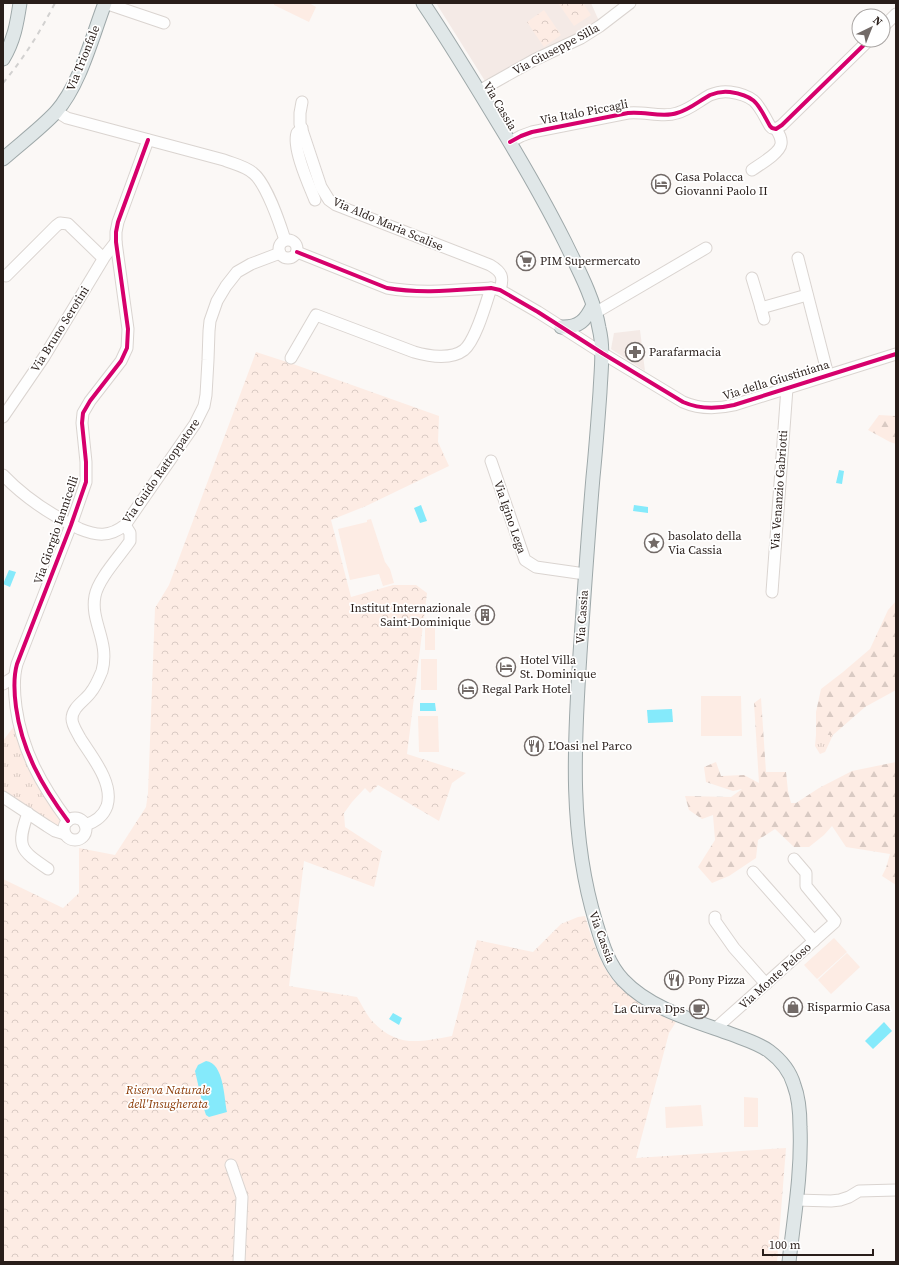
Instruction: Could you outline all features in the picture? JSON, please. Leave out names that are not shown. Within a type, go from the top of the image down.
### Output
[{"type":"main road","points":[[3,58],[15,33],[20,3]]},
{"type":"main road","name":"Via Trionfale","points":[[3,158],[56,111],[71,90],[82,66],[105,3]]},
{"type":"main road","name":"Via Cassia","points":[[423,3],[479,91],[532,180],[584,283],[594,309],[600,331],[602,353],[577,701],[575,794],[580,857],[595,920],[608,958],[616,973],[628,986],[671,1012],[750,1041],[766,1049],[780,1061],[791,1077],[797,1094],[800,1118],[800,1153],[789,1262]]},
{"type":"main road","points":[[561,326],[578,325],[594,309]]},
{"type":"street","points":[[105,3],[164,23]]},
{"type":"street","name":"Via Giuseppe Silla","points":[[479,91],[539,57],[581,38],[600,26],[630,3]]},
{"type":"street","points":[[752,170],[775,153],[780,147],[781,141],[776,129],[782,125],[862,48]]},
{"type":"street","name":"Via Italo Piccagli","points":[[510,142],[520,136],[532,132],[637,112],[668,115],[676,114],[712,94],[722,92],[743,94],[751,98],[758,106],[770,126],[776,129]]},
{"type":"street","name":"Via Aldo Maria Scalise","points":[[302,102],[300,113],[302,128],[321,187],[329,200],[336,205],[490,265],[496,269],[502,277],[503,282],[496,289]]},
{"type":"street","points":[[56,111],[67,118],[224,160],[246,168],[252,172],[262,184],[285,240]]},
{"type":"street","name":"Via Aldo Maria Scalise","points":[[302,128],[297,133],[296,141],[302,165],[315,200]]},
{"type":"street","name":"Via Giorgio Iannicelli","points":[[68,821],[44,788],[27,752],[17,717],[14,677],[17,664],[85,486],[86,462],[82,423],[83,413],[121,361],[128,344],[128,329],[122,274],[116,242],[116,232],[118,222],[148,140]]},
{"type":"street","points":[[6,276],[60,223],[68,224],[103,258]]},
{"type":"street","points":[[285,240],[290,240],[295,243],[297,247],[297,252],[294,256],[289,258],[283,257],[280,253],[280,245],[285,240]]},
{"type":"street","name":"Via Bruno Serotini","points":[[3,417],[44,357],[103,258],[116,242]]},
{"type":"street","points":[[594,309],[706,248]]},
{"type":"street","points":[[291,358],[316,315],[423,355],[455,355],[464,350],[474,336],[496,289],[422,291],[387,288],[297,252]]},
{"type":"street","name":"Via Guido Rattoppatore","points":[[3,475],[27,498],[89,533],[102,535],[114,532],[125,525],[195,424],[204,406],[206,395],[209,326],[217,301],[237,272],[251,264],[280,253]]},
{"type":"street","points":[[798,258],[828,375]]},
{"type":"street","points":[[752,278],[763,314],[807,295]]},
{"type":"street","name":"Via della Giustiniana","points":[[496,289],[561,326],[602,353],[683,402],[694,406],[716,408],[728,406],[896,354]]},
{"type":"street","name":"Via Venanzio Gabriotti","points":[[772,592],[787,388]]},
{"type":"street","name":"Via Igino Lega","points":[[491,461],[525,560],[536,567],[585,574]]},
{"type":"street","points":[[85,825],[95,821],[103,813],[108,800],[108,787],[104,777],[74,727],[72,718],[75,709],[94,689],[104,662],[103,642],[95,614],[94,598],[101,580],[130,541],[130,533],[125,525]]},
{"type":"street","points":[[3,684],[14,677]]},
{"type":"street","points":[[3,797],[50,828],[65,834],[71,839],[74,840],[81,838],[86,832],[85,825],[83,822],[74,818],[68,821],[64,828],[65,834]]},
{"type":"street","points":[[28,813],[21,834],[23,847],[31,858],[48,869]]},
{"type":"street","name":"Via Monte Peloso","points":[[716,1028],[835,921],[806,886],[806,873],[794,859]]},
{"type":"street","points":[[753,872],[814,941]]},
{"type":"street","points":[[715,916],[715,921],[734,948],[766,984]]},
{"type":"street","points":[[231,1165],[242,1197],[239,1262]]},
{"type":"street","points":[[796,1200],[831,1201],[849,1197],[859,1190],[896,1190]]},
{"type":"shaded area","points":[[436,3],[591,3],[599,21],[593,26],[485,81]]},
{"type":"shaded area","points":[[640,330],[645,371],[611,349],[614,333]]},
{"type":"green space","points":[[274,3],[309,3],[316,7],[309,22],[274,5]]},
{"type":"green space","points":[[558,3],[583,3],[591,15],[574,26]]},
{"type":"green space","points":[[544,10],[561,35],[544,47],[527,22]]},
{"type":"green space","name":"Riserva Naturale dell'Insugherata","points":[[256,352],[439,416],[438,442],[449,466],[366,506],[331,520],[351,597],[393,585],[416,585],[427,593],[407,754],[466,773],[452,783],[439,821],[378,785],[370,793],[365,788],[352,802],[344,813],[345,827],[382,851],[374,887],[304,861],[289,986],[357,997],[372,1021],[391,1036],[400,1039],[419,1041],[452,1036],[477,940],[533,952],[561,924],[578,917],[585,916],[597,953],[614,981],[629,996],[676,1022],[669,1033],[636,1158],[786,1148],[777,1262],[3,1262],[3,879],[63,908],[79,893],[79,848],[115,855],[146,807],[148,793],[155,608],[169,585]]},
{"type":"green space","points":[[879,415],[896,416],[896,444],[868,430]]},
{"type":"green space","points":[[371,519],[385,562],[390,569],[394,583],[383,586],[379,574],[350,580],[338,529],[367,522],[367,520]]},
{"type":"green space","points":[[896,601],[896,690],[865,707],[833,735],[816,735],[816,712],[821,689],[870,649],[888,610]]},
{"type":"green space","points":[[425,627],[435,627],[435,650],[425,650]]},
{"type":"green space","points":[[421,659],[437,659],[437,690],[421,690]]},
{"type":"green space","points":[[701,696],[741,696],[742,736],[701,736]]},
{"type":"green space","points":[[761,698],[766,772],[786,772],[791,803],[796,803],[819,788],[852,771],[896,762],[896,885],[882,876],[890,854],[846,847],[832,826],[824,835],[809,847],[794,847],[775,829],[758,840],[756,858],[729,876],[712,883],[698,867],[715,840],[713,815],[702,819],[689,810],[685,796],[731,797],[742,789],[733,791],[706,782],[704,767],[716,762],[721,776],[744,775],[759,783],[754,703]]},
{"type":"green space","points":[[418,716],[438,716],[439,752],[419,752]]},
{"type":"green space","points":[[14,726],[20,747],[35,778],[62,825],[60,827],[54,825],[3,792],[3,741]]},
{"type":"green space","points":[[816,735],[833,735],[825,752],[820,754],[815,746]]},
{"type":"green space","points":[[834,938],[847,952],[817,979],[804,965]]},
{"type":"green space","points":[[847,953],[860,967],[831,994],[818,980]]},
{"type":"green space","points":[[744,1097],[758,1098],[758,1127],[744,1127]]},
{"type":"green space","points":[[701,1105],[703,1126],[666,1128],[665,1107]]},
{"type":"water","points":[[839,470],[844,471],[842,484],[836,483]]},
{"type":"water","points":[[421,505],[427,521],[420,523],[414,508]]},
{"type":"water","points":[[634,505],[648,507],[648,513],[633,511]]},
{"type":"water","points":[[9,570],[16,572],[10,587],[3,584]]},
{"type":"water","points":[[420,703],[435,703],[436,711],[420,711]]},
{"type":"water","points":[[672,709],[673,722],[648,723],[647,710]]},
{"type":"water","points":[[393,1013],[402,1018],[399,1025],[389,1019]]},
{"type":"water","points":[[884,1022],[892,1031],[873,1049],[865,1041]]},
{"type":"water","points":[[206,1061],[212,1063],[220,1074],[227,1112],[209,1117],[206,1115],[203,1106],[195,1071],[198,1065]]},
{"type":"railway","points":[[3,83],[18,64],[44,24],[55,3]]},
{"type":"cycle path","points":[[510,142],[532,132],[628,113],[666,115],[681,112],[718,92],[730,92],[746,96],[751,99],[759,107],[770,126],[776,129],[782,125],[861,48]]},
{"type":"cycle path","points":[[68,821],[50,795],[28,753],[19,723],[14,680],[17,664],[71,525],[86,482],[86,462],[82,423],[83,413],[90,401],[121,361],[127,348],[128,329],[116,242],[116,232],[118,222],[148,140]]},
{"type":"cycle path","points":[[297,252],[387,288],[413,291],[491,288],[500,290],[683,402],[702,407],[715,408],[734,405],[896,354]]},
{"type":"place","name":"Casa Polacca Giovanni Paolo II","points":[[661,184]]},
{"type":"place","name":"PIM Supermercato","points":[[526,261]]},
{"type":"place","name":"Parafarmacia","points":[[635,352]]},
{"type":"place","name":"basolato della Via Cassia","points":[[654,543]]},
{"type":"place","name":"Institut Internazionale Saint-Dominique","points":[[485,615]]},
{"type":"place","name":"Hotel Villa St. Dominique","points":[[506,667]]},
{"type":"place","name":"Regal Park Hotel","points":[[468,689]]},
{"type":"place","name":"L'Oasi nel Parco","points":[[534,746]]},
{"type":"place","name":"Pony Pizza","points":[[674,980]]},
{"type":"place","name":"Risparmio Casa","points":[[793,1007]]},
{"type":"place","name":"La Curva Dps","points":[[699,1009]]}]
